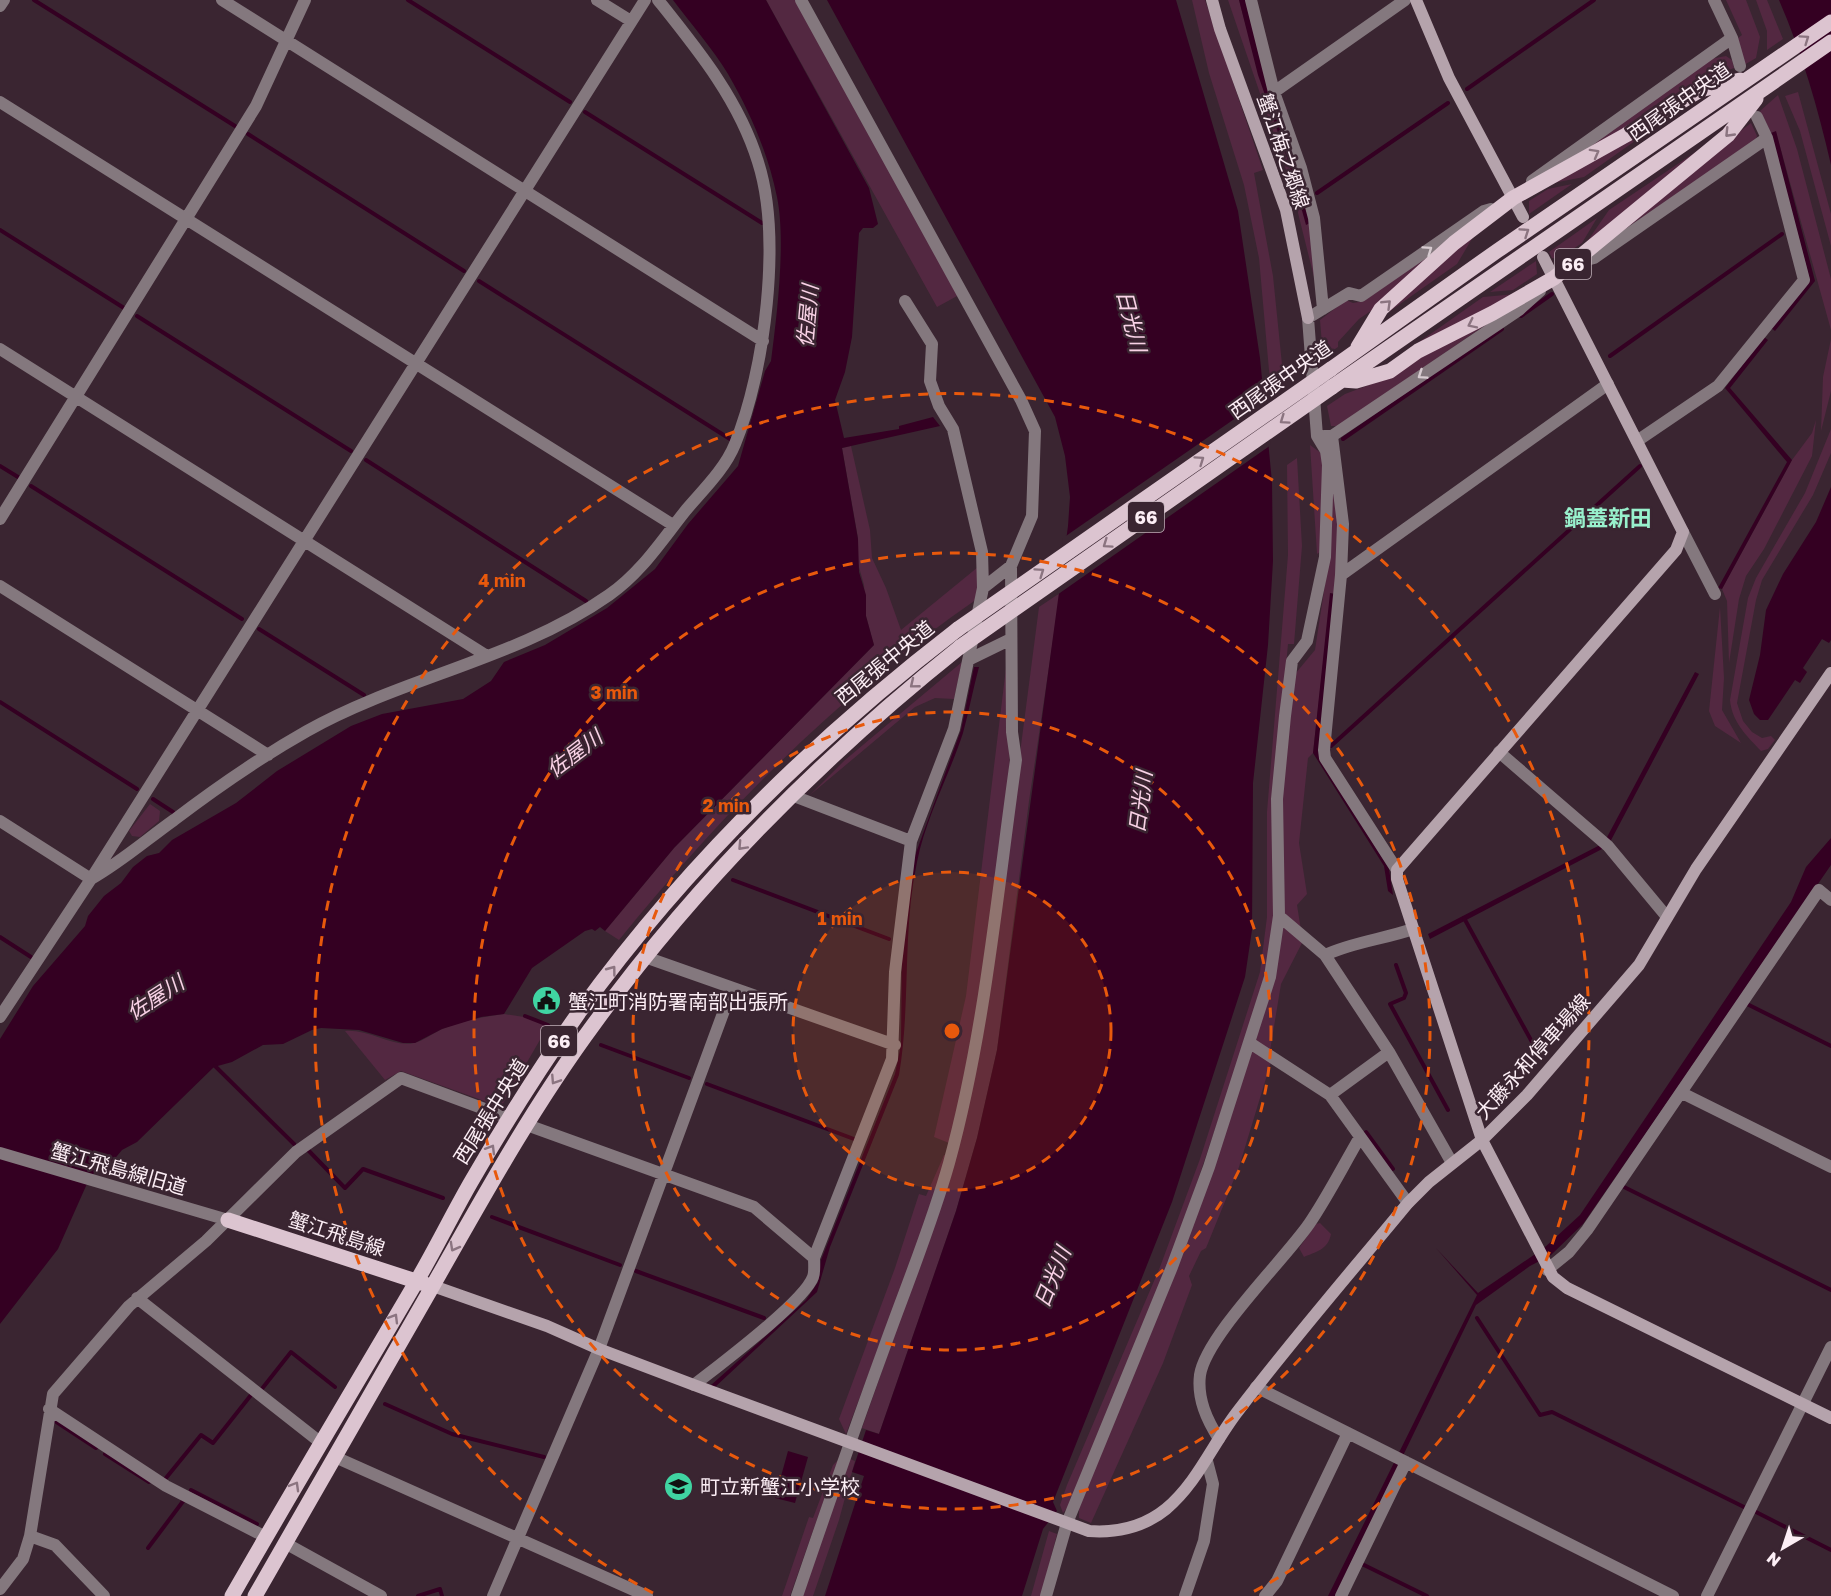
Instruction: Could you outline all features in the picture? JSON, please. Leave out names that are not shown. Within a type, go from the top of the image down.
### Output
[{"type":"main road","name":"西尾張中央道","points":[[255,1596],[485,1192],[526,1125],[593,1025],[645,957],[715,874],[791,795],[895,699],[965,653],[1335,379],[1355,352],[1745,72],[1780,57],[1831,22]]},
{"type":"main road","name":"西尾張中央道","points":[[232,1596],[510,1118],[581,1010],[682,883],[801,760],[884,687],[958,629],[1335,379],[1831,42]]},
{"type":"main road","name":"66","points":[[1355,352],[1381,309],[1454,243],[1513,197],[1626,135],[1700,90],[1745,72]]},
{"type":"main road","name":"66","points":[[1335,379],[1356,381],[1389,371],[1418,351],[1493,313],[1554,278],[1728,135],[1765,87]]},
{"type":"main road","name":"蟹江飛島線","points":[[228,1220],[433,1286]]},
{"type":"main road","points":[[223,1596],[266,1537]]},
{"type":"main road","points":[[266,1596],[285,1543]]},
{"type":"street","points":[[0,6],[4,0]]},
{"type":"street","points":[[222,0],[763,341]]},
{"type":"street","points":[[0,519],[256,106],[305,0]]},
{"type":"street","points":[[597,0],[631,21]]},
{"type":"street","points":[[0,1017],[91,879],[196,709],[645,0]]},
{"type":"street","points":[[91,879],[111,868],[176,818],[305,732],[354,707],[525,640],[610,594],[666,539],[673,525],[732,451],[763,341],[770,223],[760,166],[734,105],[702,55],[658,0]]},
{"type":"street","points":[[797,1596],[928,1229],[949,1164],[966,1095],[987,969],[1016,760],[1012,732],[1011,566],[1032,516],[1035,431],[1021,400],[801,0]]},
{"type":"street","name":"蟹江梅之郷線","points":[[1212,0],[1220,30],[1286,210],[1308,318]]},
{"type":"street","points":[[1251,0],[1274,92],[1301,168],[1314,218],[1323,309]]},
{"type":"street","points":[[1274,92],[1406,0]]},
{"type":"street","points":[[1416,0],[1449,78],[1523,217]]},
{"type":"street","points":[[1714,0],[1745,72]]},
{"type":"street","points":[[1046,1596],[1064,1522],[1172,1267],[1250,1043],[1270,977],[1279,916],[1277,799],[1292,661],[1307,641],[1325,557],[1328,465],[1326,451],[1317,436],[1308,318],[1349,293],[1361,296],[1484,211],[1503,206],[1732,38]]},
{"type":"street","points":[[0,102],[673,525]]},
{"type":"street","points":[[1637,441],[1718,386],[1804,280],[1767,138],[1757,117]]},
{"type":"street","points":[[1575,263],[1594,258],[1767,138]]},
{"type":"street","points":[[1543,257],[1715,594]]},
{"type":"street","points":[[1317,436],[1332,436],[1519,310],[1554,278]]},
{"type":"street","points":[[694,1386],[766,1327],[805,1290],[813,1276],[814,1258],[886,1076],[895,1046],[896,972],[902,900],[911,842],[954,729],[965,653],[983,588],[982,552],[953,429],[939,406],[930,381],[932,344],[905,301]]},
{"type":"street","points":[[0,349],[487,656]]},
{"type":"street","points":[[1341,575],[1608,384]]},
{"type":"street","points":[[433,1286],[547,1326],[598,1349],[694,1386],[1089,1531],[1105,1532],[1139,1526],[1166,1510],[1208,1461],[1219,1439],[1256,1387],[1407,1203],[1482,1140],[1397,879],[1397,870],[1325,758],[1341,575],[1343,524],[1332,436]]},
{"type":"street","points":[[1397,870],[1676,550],[1683,532]]},
{"type":"street","points":[[983,588],[1011,566]]},
{"type":"street","points":[[0,586],[268,755]]},
{"type":"street","points":[[965,653],[1011,639]]},
{"type":"street","name":"大藤永和停車場線","points":[[1831,673],[1764,767],[1639,964],[1527,1095],[1482,1140],[1546,1267],[1567,1288],[1831,1418]]},
{"type":"street","points":[[1499,752],[1608,846],[1667,917]]},
{"type":"street","points":[[791,795],[911,842]]},
{"type":"street","points":[[0,821],[91,879]]},
{"type":"street","points":[[1546,1267],[1569,1251],[1587,1230],[1819,890],[1831,900]]},
{"type":"street","points":[[1279,916],[1325,955],[1389,1052],[1452,1163]]},
{"type":"street","points":[[1325,955],[1346,945],[1381,940],[1413,929]]},
{"type":"street","points":[[645,957],[895,1046]]},
{"type":"street","points":[[493,1596],[598,1349],[732,989]]},
{"type":"street","points":[[1250,1043],[1330,1095],[1407,1203]]},
{"type":"street","points":[[1330,1095],[1389,1052]]},
{"type":"street","points":[[0,1589],[23,1559],[30,1536],[53,1394],[137,1298],[228,1220],[296,1152],[401,1078],[510,1118]]},
{"type":"street","points":[[1682,1093],[1831,1167]]},
{"type":"street","points":[[526,1125],[753,1207],[814,1258]]},
{"type":"street","points":[[1219,1439],[1204,1415],[1200,1384],[1203,1365],[1231,1322],[1310,1223],[1360,1137]]},
{"type":"street","name":"蟹江飛島線旧道","points":[[0,1153],[228,1220]]},
{"type":"street","points":[[137,1298],[320,1442]]},
{"type":"street","points":[[1707,1596],[1831,1347]]},
{"type":"street","points":[[1256,1387],[1673,1596]]},
{"type":"street","points":[[49,1409],[166,1486],[266,1537]]},
{"type":"street","points":[[1265,1596],[1277,1581],[1348,1433]]},
{"type":"street","points":[[335,1457],[647,1596]]},
{"type":"street","points":[[1341,1596],[1401,1460]]},
{"type":"street","points":[[1185,1596],[1204,1541],[1213,1484],[1208,1461]]},
{"type":"street","points":[[30,1536],[56,1545],[104,1596]]},
{"type":"street","points":[[285,1543],[381,1596]]},
{"type":"shaded area","points":[[766,0],[797,0],[959,295],[937,307]]},
{"type":"shaded area","points":[[1192,0],[1205,0],[1263,170],[1254,173],[1273,276],[1284,384],[1271,393],[1259,258],[1244,185],[1209,73]]},
{"type":"shaded area","points":[[1228,0],[1239,0],[1267,103],[1310,223],[1315,281],[1290,181]]},
{"type":"shaded area","points":[[1726,0],[1746,0],[1760,37],[1756,58],[1744,65],[1738,38],[1742,35]]},
{"type":"shaded area","points":[[1756,0],[1767,0],[1783,39],[1767,50],[1767,31]]},
{"type":"shaded area","points":[[1726,56],[1732,60],[1734,68],[1708,78],[1629,129],[1574,158],[1710,59]]},
{"type":"shaded area","points":[[1798,92],[1831,214],[1831,246],[1800,131],[1785,96]]},
{"type":"shaded area","points":[[1778,95],[1797,149],[1831,279],[1831,330],[1776,132],[1771,133],[1760,111]]},
{"type":"shaded area","points":[[1658,122],[1659,124],[1584,177],[1548,184]]},
{"type":"shaded area","points":[[1751,123],[1757,136],[1755,141],[1622,231],[1696,165]]},
{"type":"shaded area","points":[[1724,133],[1584,246],[1609,210]]},
{"type":"shaded area","points":[[1572,184],[1529,214],[1529,201],[1548,189]]},
{"type":"shaded area","points":[[1597,218],[1582,243],[1558,259],[1552,258],[1549,252]]},
{"type":"shaded area","points":[[1476,232],[1457,264],[1383,316]]},
{"type":"shaded area","points":[[1445,243],[1378,306],[1359,319],[1338,342],[1338,347],[1323,357],[1320,320],[1346,300],[1353,303],[1364,301]]},
{"type":"shaded area","points":[[1536,261],[1537,274],[1513,290],[1490,292]]},
{"type":"shaded area","points":[[1516,294],[1412,347],[1483,297]]},
{"type":"shaded area","points":[[1503,313],[1338,426],[1331,426],[1327,406],[1345,394],[1385,379],[1417,355]]},
{"type":"shaded area","points":[[1831,339],[1831,391],[1821,431],[1823,377]]},
{"type":"shaded area","points":[[1816,420],[1812,456],[1764,549],[1746,576],[1739,599],[1729,663],[1727,601],[1722,589],[1792,460],[1812,433]]},
{"type":"shaded area","points":[[1831,429],[1831,453],[1813,495],[1762,580],[1756,600],[1737,703],[1743,721],[1752,732],[1762,738],[1771,736],[1775,740],[1768,749],[1761,751],[1737,722],[1730,700],[1748,598],[1756,578],[1805,493]]},
{"type":"shaded area","points":[[1310,445],[1321,453],[1325,470],[1320,552],[1317,554]]},
{"type":"shaded area","points":[[851,446],[870,530],[872,558],[901,630],[978,567],[977,599],[927,635],[831,714],[742,801],[659,892],[619,940],[605,931],[674,848],[874,645],[866,616],[864,585],[857,560],[858,538],[842,448]]},
{"type":"shaded area","points":[[1297,458],[1302,546],[1294,644],[1288,644],[1273,805],[1275,917],[1267,976],[1169,1265],[1070,1505],[1063,1513],[1060,1505],[1067,1485],[1160,1267],[1200,1159],[1260,972],[1267,917],[1267,812],[1288,555],[1287,465]]},
{"type":"shaded area","points":[[1331,466],[1339,521],[1335,594],[1331,593],[1313,753],[1308,758],[1299,843],[1307,894],[1297,905],[1301,930],[1284,916],[1281,796],[1295,674],[1315,650],[1329,558]]},
{"type":"shaded area","points":[[1060,593],[1029,801],[997,1050],[977,1138],[956,1211],[879,1434],[862,1428],[931,1231],[992,969],[1039,607]]},
{"type":"shaded area","points":[[1720,607],[1724,678],[1722,710],[1741,743],[1715,726],[1709,711]]},
{"type":"shaded area","points":[[962,662],[954,699],[935,698],[915,707],[810,795],[845,760]]},
{"type":"shaded area","points":[[1006,668],[1010,770],[984,969],[961,1096],[949,1143],[934,1137],[966,996]]},
{"type":"shaded area","points":[[150,804],[160,811],[159,821],[140,837],[132,836],[129,831]]},
{"type":"shaded area","points":[[1284,926],[1303,941],[1281,984],[1270,1051],[1255,1040],[1281,927]]},
{"type":"shaded area","points":[[504,1014],[524,1017],[548,1026],[501,1107],[401,1071],[385,1080],[345,1031],[354,1031],[406,1044],[421,1041],[455,1024]]},
{"type":"shaded area","points":[[1252,1050],[1271,1062],[1239,1167],[1206,1248],[1201,1251],[1189,1276],[1192,1285],[1163,1363],[1091,1523],[1079,1518],[1079,1504]]},
{"type":"shaded area","points":[[944,1155],[948,1155],[924,1227],[846,1434],[839,1419],[895,1268],[919,1194],[926,1196]]},
{"type":"shaded area","points":[[1320,1223],[1331,1234],[1327,1244],[1304,1257],[1299,1248],[1316,1224]]},
{"type":"shaded area","points":[[850,1459],[855,1461],[839,1520],[813,1596],[802,1596]]},
{"type":"shaded area","points":[[838,1460],[790,1596],[782,1596],[809,1517],[813,1518],[833,1465]]},
{"type":"shaded area","points":[[1049,1531],[1057,1534],[1041,1596],[1031,1596]]},
{"type":"water","name":"佐屋川","points":[[673,0],[766,0],[869,188],[878,224],[873,228],[863,228],[859,233],[852,337],[845,372],[835,400],[844,438],[899,429],[899,426],[933,417],[940,426],[842,448],[858,539],[859,572],[866,595],[866,616],[874,645],[674,848],[605,931],[600,927],[595,931],[592,929],[585,931],[532,968],[504,1014],[481,1017],[442,1029],[415,1043],[403,1043],[359,1030],[321,1028],[283,1044],[263,1045],[232,1062],[214,1067],[137,1142],[122,1150],[112,1162],[99,1168],[90,1177],[58,1249],[0,1324],[0,1039],[33,986],[85,926],[88,916],[104,896],[121,883],[133,867],[147,856],[159,853],[172,840],[236,803],[277,771],[351,726],[382,714],[463,699],[491,681],[504,662],[545,645],[607,608],[655,569],[688,524],[738,466],[765,371],[771,361],[780,278],[780,215],[769,165],[744,103],[722,64]]},
{"type":"water","name":"日光川","points":[[827,0],[1176,0],[1238,211],[1260,358],[1272,482],[1273,561],[1268,645],[1253,783],[1252,930],[1245,977],[1172,1202],[1053,1502],[1057,1511],[1043,1529],[1022,1596],[825,1596],[864,1476],[852,1472],[866,1430],[879,1434],[956,1211],[977,1138],[997,1050],[1068,526],[1070,497],[1065,456],[1055,417]]},
{"type":"water","points":[[1239,0],[1246,0],[1310,223],[1306,225],[1288,160],[1258,75]]},
{"type":"water","points":[[1779,0],[1831,0],[1831,165],[1809,81]]},
{"type":"water","points":[[1776,131],[1815,281],[1775,331],[1771,328],[1810,280],[1771,133]]},
{"type":"water","points":[[1764,337],[1768,340],[1730,388],[1792,460],[1722,589],[1718,588],[1787,462],[1725,388]]},
{"type":"water","points":[[1831,487],[1831,640],[1829,643],[1822,639],[1803,668],[1807,672],[1800,683],[1795,680],[1768,720],[1760,720],[1754,714],[1749,700],[1760,655],[1766,610],[1783,574],[1816,522]]},
{"type":"water","points":[[1330,593],[1334,594],[1320,758],[1389,869],[1393,895],[1388,891],[1384,866],[1313,753]]},
{"type":"water","points":[[974,667],[979,667],[963,733],[926,829],[912,888],[905,1022],[899,1075],[830,1247],[817,1292],[714,1388],[710,1386],[806,1300],[818,1282],[821,1260],[895,1074],[901,1045],[902,944],[913,861],[961,730]]},
{"type":"water","points":[[1695,672],[1699,674],[1609,844],[1605,841]]},
{"type":"water","points":[[1831,838],[1831,865],[1583,1224],[1551,1255],[1530,1266],[1476,1305],[1335,1596],[1328,1596],[1477,1295],[1436,1248],[1478,1293],[1544,1248],[1580,1215],[1791,902],[1806,867]]},
{"type":"water","points":[[1600,845],[1604,848],[1430,939],[1428,934]]},
{"type":"water","points":[[788,1451],[808,1457],[795,1503],[775,1498]]},
{"type":"pier","points":[[1266,397],[1271,445],[1057,595],[1063,538]]},
{"type":"waterway","points":[[34,0],[235,126]]},
{"type":"waterway","points":[[408,0],[570,102]]},
{"type":"waterway","points":[[1467,89],[1594,0]]},
{"type":"waterway","points":[[1317,193],[1448,103]]},
{"type":"waterway","points":[[585,112],[762,223]]},
{"type":"waterway","points":[[248,134],[464,271]]},
{"type":"waterway","points":[[0,230],[124,308]]},
{"type":"waterway","points":[[1610,356],[1782,234]]},
{"type":"waterway","points":[[479,281],[730,439]]},
{"type":"waterway","points":[[1521,316],[1552,294]]},
{"type":"waterway","points":[[137,316],[351,451]]},
{"type":"waterway","points":[[1343,439],[1502,329]]},
{"type":"waterway","points":[[366,460],[586,601]]},
{"type":"waterway","points":[[0,466],[18,477]]},
{"type":"waterway","points":[[1331,746],[1640,466]]},
{"type":"waterway","points":[[31,486],[242,619]]},
{"type":"waterway","points":[[259,629],[364,695]]},
{"type":"waterway","points":[[0,702],[137,789]]},
{"type":"waterway","points":[[153,799],[173,812]]},
{"type":"waterway","points":[[733,880],[889,939]]},
{"type":"waterway","points":[[1464,918],[1538,1053]]},
{"type":"waterway","points":[[0,937],[31,957]]},
{"type":"waterway","points":[[1396,965],[1406,993],[1404,998],[1390,1004],[1448,1110]]},
{"type":"waterway","points":[[1747,1004],[1831,1046]]},
{"type":"waterway","points":[[525,1016],[548,1025]]},
{"type":"waterway","points":[[601,1045],[689,1078]]},
{"type":"waterway","points":[[215,1066],[294,1144]]},
{"type":"waterway","points":[[707,1084],[854,1139]]},
{"type":"waterway","points":[[1366,1132],[1393,1169]]},
{"type":"waterway","points":[[308,1150],[345,1188],[363,1169],[443,1198]]},
{"type":"waterway","points":[[1624,1187],[1831,1290]]},
{"type":"waterway","points":[[492,1217],[620,1265]]},
{"type":"waterway","points":[[636,1271],[764,1318]]},
{"type":"waterway","points":[[1477,1318],[1540,1415],[1552,1412],[1746,1508]]},
{"type":"waterway","points":[[261,1390],[291,1352],[335,1387]]},
{"type":"waterway","points":[[166,1478],[201,1435],[213,1443],[251,1395]]},
{"type":"waterway","points":[[385,1404],[452,1434],[544,1457]]},
{"type":"waterway","points":[[55,1421],[96,1448]]},
{"type":"waterway","points":[[105,1454],[149,1482]]},
{"type":"waterway","points":[[191,1490],[257,1524]]},
{"type":"waterway","points":[[148,1548],[184,1500],[182,1499]]},
{"type":"waterway","points":[[1756,1512],[1831,1550]]},
{"type":"waterway","points":[[1362,1564],[1427,1596]]},
{"type":"waterway","points":[[418,1596],[440,1589],[442,1596]]},
{"type":"place","name":"蟹江町消防署南部出張所","points":[[547,1001]]},
{"type":"place","name":"町立新蟹江小学校","points":[[679,1486]]},
{"type":"district","name":"鍋蓋新田","points":[[1608,517]]}]
